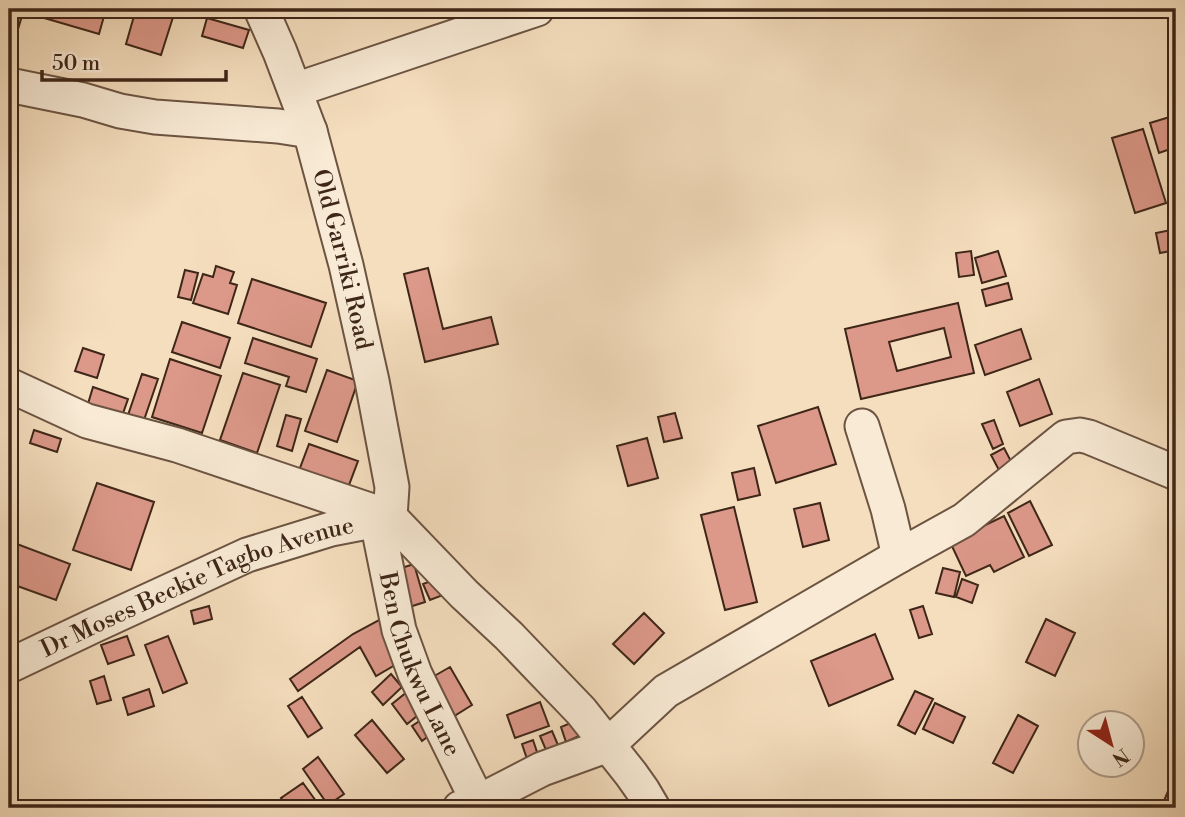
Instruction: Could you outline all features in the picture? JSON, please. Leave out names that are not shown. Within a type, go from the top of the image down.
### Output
[{"type":"street","name":"Old Garriki Road","points":[[261,9],[310,131],[346,265],[392,487],[383,519]]},
{"type":"street","points":[[295,90],[537,9]]},
{"type":"street","points":[[9,85],[155,117],[310,131]]},
{"type":"street","points":[[9,385],[87,421],[177,445],[383,519],[509,636],[581,711],[643,791],[653,808]]},
{"type":"street","points":[[862,426],[888,509],[899,556]]},
{"type":"street","points":[[469,805],[542,769],[608,744],[666,691],[964,520],[1066,437],[1088,437],[1176,473]]},
{"type":"street","name":"Dr Moses Beckie Tagbo Avenue","points":[[9,666],[247,555],[331,529],[383,519]]},
{"type":"street","name":"Ben Chukwu Lane","points":[[383,519],[399,630],[469,805]]},
{"type":"building","points":[[9,9],[24,9],[10,56],[9,55]]},
{"type":"building","points":[[36,9],[106,9],[99,34],[34,15]]},
{"type":"building","points":[[136,9],[154,9],[174,14],[161,55],[126,44]]},
{"type":"building","points":[[207,18],[249,30],[243,48],[202,36]]},
{"type":"building","points":[[1176,115],[1176,147],[1159,153],[1150,123]]},
{"type":"building","points":[[1143,129],[1166,203],[1135,213],[1112,138]]},
{"type":"building","points":[[1176,229],[1176,250],[1160,253],[1156,233]]},
{"type":"building","points":[[971,251],[974,275],[959,277],[956,253]]},
{"type":"building","points":[[998,251],[1006,276],[982,283],[975,258]]},
{"type":"building","points":[[216,266],[234,272],[230,283],[237,285],[228,314],[193,303],[203,274],[213,277]]},
{"type":"building","points":[[428,268],[443,329],[491,317],[498,344],[425,362],[404,274]]},
{"type":"building","points":[[185,270],[198,273],[191,300],[178,297]]},
{"type":"building","points":[[252,279],[326,303],[311,347],[238,323]]},
{"type":"building","points":[[1008,283],[1012,299],[986,306],[982,290]]},
{"type":"building","points":[[958,303],[974,373],[861,399],[845,329]],"holes":[[[944,328],[951,357],[897,371],[889,342]]]},
{"type":"building","points":[[182,322],[230,338],[220,368],[172,352]]},
{"type":"building","points":[[1021,329],[1031,359],[985,375],[975,345]]},
{"type":"building","points":[[1176,335],[1176,362],[1171,336]]},
{"type":"building","points":[[253,338],[317,359],[306,392],[286,386],[289,377],[245,363]]},
{"type":"building","points":[[83,348],[104,355],[97,378],[75,371]]},
{"type":"building","points":[[170,359],[221,376],[202,433],[152,417]]},
{"type":"building","points":[[327,370],[358,381],[337,442],[305,431]]},
{"type":"building","points":[[243,373],[280,385],[257,453],[220,440]]},
{"type":"building","points":[[142,374],[158,379],[144,420],[128,415]]},
{"type":"building","points":[[1039,379],[1052,414],[1020,426],[1007,392]]},
{"type":"building","points":[[93,387],[128,399],[121,419],[87,407]]},
{"type":"building","points":[[818,407],[836,464],[776,483],[758,426]]},
{"type":"building","points":[[675,413],[682,438],[664,442],[658,417]]},
{"type":"building","points":[[286,415],[301,419],[292,451],[277,446]]},
{"type":"building","points":[[994,420],[1003,444],[993,449],[982,424]]},
{"type":"building","points":[[34,430],[61,439],[57,452],[30,443]]},
{"type":"building","points":[[647,438],[658,478],[628,486],[617,446]]},
{"type":"building","points":[[309,444],[358,461],[346,493],[297,476]]},
{"type":"building","points":[[1004,448],[1014,467],[1001,474],[991,455]]},
{"type":"building","points":[[754,468],[760,495],[738,500],[732,473]]},
{"type":"building","points":[[97,483],[154,502],[131,570],[73,550]]},
{"type":"building","points":[[1030,501],[1052,545],[1029,556],[1008,513]]},
{"type":"building","points":[[820,503],[829,540],[803,547],[794,509]]},
{"type":"building","points":[[734,507],[757,602],[725,610],[701,515]]},
{"type":"building","points":[[1004,516],[1024,557],[994,572],[990,565],[966,576],[950,542]]},
{"type":"building","points":[[9,541],[70,564],[56,600],[9,583]]},
{"type":"building","points":[[414,564],[425,602],[400,610],[389,572]]},
{"type":"building","points":[[943,568],[960,572],[954,597],[936,593]]},
{"type":"building","points":[[436,579],[443,595],[430,600],[423,584]]},
{"type":"building","points":[[962,579],[978,585],[972,603],[956,597]]},
{"type":"building","points":[[209,606],[212,619],[194,624],[191,611]]},
{"type":"building","points":[[923,606],[932,634],[919,638],[910,610]]},
{"type":"building","points":[[644,613],[664,633],[634,664],[613,644]]},
{"type":"building","points":[[1046,619],[1075,633],[1055,676],[1026,662]]},
{"type":"building","points":[[379,620],[402,661],[376,676],[360,647],[298,691],[290,679],[353,634]]},
{"type":"building","points":[[875,634],[893,679],[829,706],[811,661]]},
{"type":"building","points":[[127,636],[134,655],[108,664],[101,645]]},
{"type":"building","points":[[168,636],[187,683],[163,693],[145,645]]},
{"type":"building","points":[[450,667],[472,705],[451,718],[429,679]]},
{"type":"building","points":[[391,674],[402,687],[383,705],[372,692]]},
{"type":"building","points":[[104,676],[111,700],[97,704],[90,681]]},
{"type":"building","points":[[149,689],[154,706],[128,715],[123,698]]},
{"type":"building","points":[[915,691],[933,699],[915,734],[898,725]]},
{"type":"building","points":[[407,692],[422,712],[407,724],[392,704]]},
{"type":"building","points":[[302,697],[322,728],[308,737],[288,706]]},
{"type":"building","points":[[540,702],[549,726],[515,738],[507,715]]},
{"type":"building","points":[[935,703],[965,717],[953,743],[923,729]]},
{"type":"building","points":[[1018,715],[1038,726],[1013,773],[993,763]]},
{"type":"building","points":[[427,716],[436,730],[422,741],[412,726]]},
{"type":"building","points":[[372,720],[404,759],[387,773],[355,735]]},
{"type":"building","points":[[573,722],[579,736],[566,742],[561,727]]},
{"type":"building","points":[[552,731],[558,745],[546,750],[540,736]]},
{"type":"building","points":[[533,740],[538,755],[527,759],[522,744]]},
{"type":"building","points":[[318,757],[344,794],[328,805],[303,769]]},
{"type":"building","points":[[1176,772],[1176,808],[1161,808]]},
{"type":"building","points":[[303,783],[321,808],[288,808],[281,798]]}]
